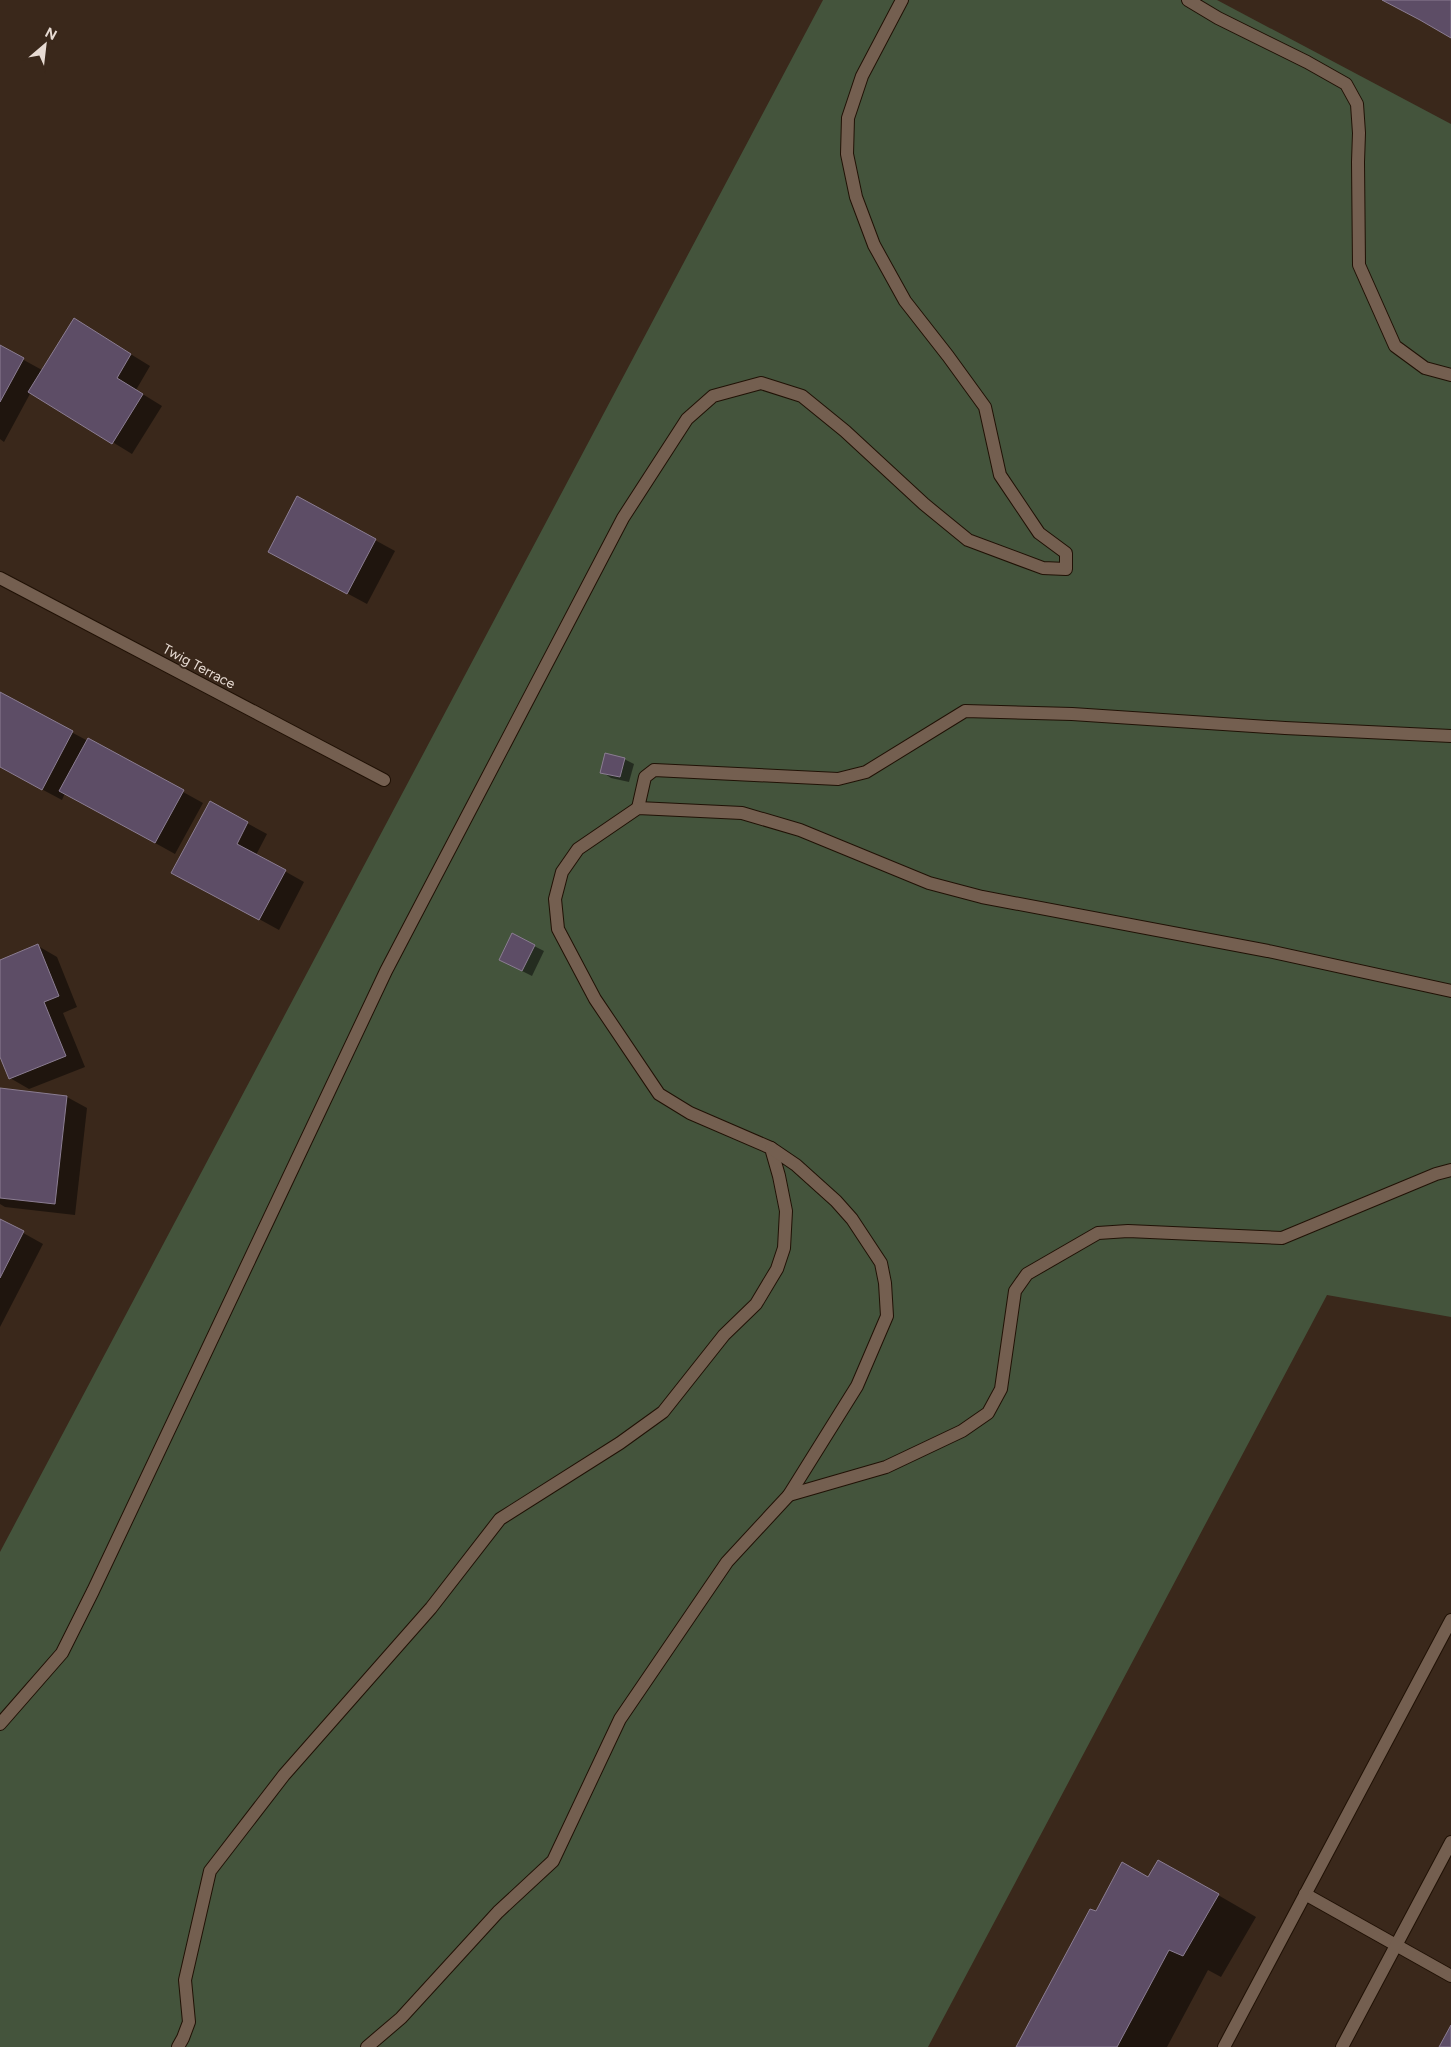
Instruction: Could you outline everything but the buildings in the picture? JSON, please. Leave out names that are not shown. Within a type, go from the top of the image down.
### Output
[{"type":"street","points":[[0,1724],[62,1653],[386,971],[623,518],[687,419],[713,396],[761,383],[802,396],[845,431],[924,504],[968,540],[1043,568],[1066,569],[1066,553],[1039,533],[1000,476],[985,407],[905,301],[874,245],[856,197],[846,154],[848,118],[862,76],[902,0]]},
{"type":"street","points":[[1188,0],[1218,18],[1307,62],[1346,84],[1356,104],[1359,132],[1359,265],[1396,346],[1425,368],[1451,375]]},
{"type":"street","name":"Twig Terrace","points":[[0,578],[384,780]]},
{"type":"street","points":[[638,808],[645,778],[654,770],[838,780],[866,772],[966,711],[1072,714],[1285,728],[1451,736]]},
{"type":"street","points":[[367,2047],[401,2018],[498,1912],[553,1861],[620,1719],[727,1562],[789,1495],[857,1386],[887,1316],[881,1263],[852,1219],[836,1200],[815,1181],[771,1148],[690,1113],[659,1094],[595,998],[558,929],[555,899],[562,872],[578,849],[638,808],[742,813],[800,830],[938,885],[982,897],[1268,951],[1451,991]]},
{"type":"street","points":[[178,2047],[184,2038],[189,2022],[185,1980],[210,1871],[284,1775],[431,1608],[500,1519],[620,1443],[663,1412],[724,1335],[756,1304],[777,1268],[784,1248],[786,1212],[771,1148]]},
{"type":"street","points":[[789,1495],[886,1466],[962,1431],[988,1413],[1001,1389],[1015,1291],[1027,1274],[1098,1233],[1128,1231],[1282,1238],[1436,1174],[1451,1170]]},
{"type":"street","points":[[1224,2047],[1451,1620]]},
{"type":"street","points":[[1342,2047],[1451,1842]]},
{"type":"street","points":[[1305,1894],[1451,1976]]},
{"type":"green space","points":[[823,0],[1217,0],[1451,124],[1451,1317],[1327,1295],[928,2047],[0,2047],[0,1552]]}]
